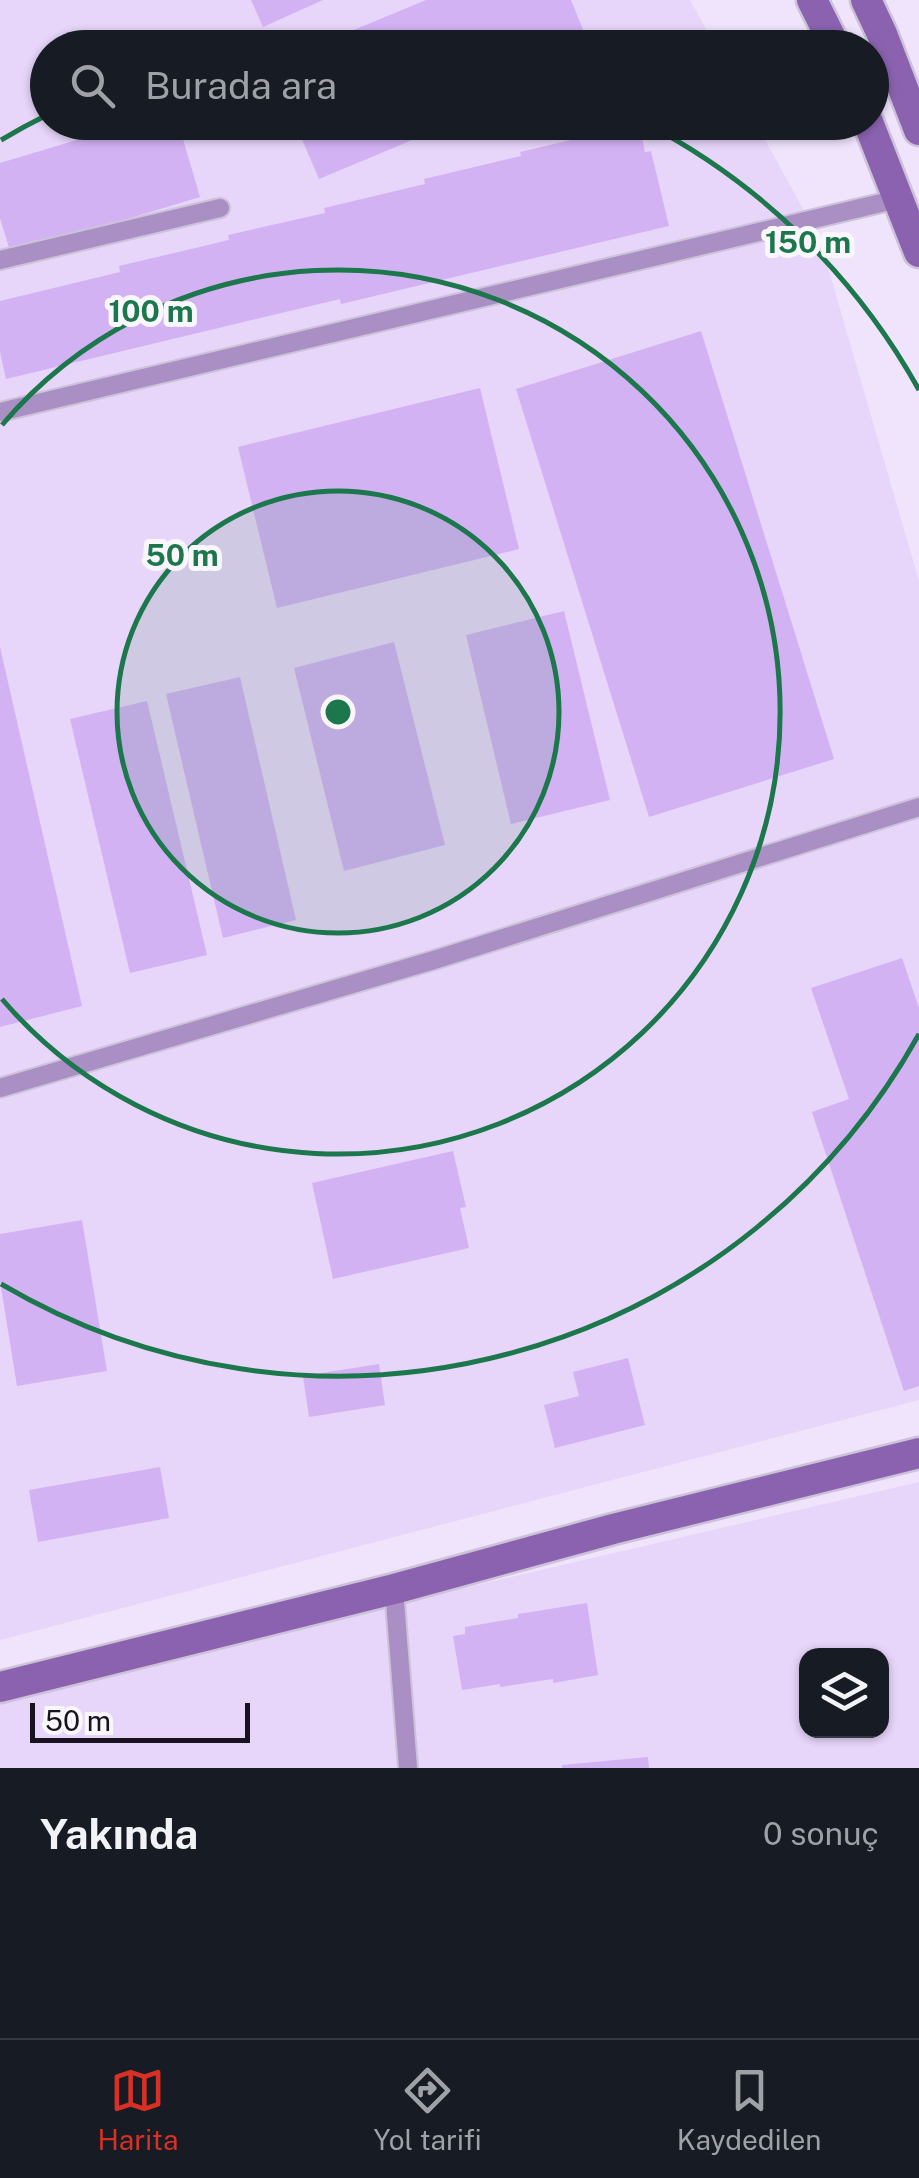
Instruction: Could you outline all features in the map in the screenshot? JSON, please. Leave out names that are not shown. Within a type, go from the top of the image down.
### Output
[{"type":"street","points":[[812,0],[827,30]]},
{"type":"street","points":[[866,0],[880,30]]},
{"type":"street","points":[[889,52],[919,130]]},
{"type":"street","points":[[875,140],[919,252]]},
{"type":"street","points":[[0,1687],[919,1453]]},
{"type":"lane","points":[[0,412],[898,199]]},
{"type":"lane","points":[[0,260],[220,208]]},
{"type":"lane","points":[[0,1088],[434,960],[919,807]]},
{"type":"lane","points":[[394,1589],[408,1768]]},
{"type":"shaded area","points":[[0,0],[690,0],[707,30],[30,30],[30,140],[765,140],[820,240],[919,581],[919,1400],[0,1640]]},
{"type":"shaded area","points":[[919,1482],[919,1768],[0,1768],[0,1696]]},
{"type":"building","points":[[251,0],[323,0],[263,27]]},
{"type":"building","points":[[426,0],[571,0],[583,30],[354,30]]},
{"type":"building","points":[[77,140],[183,140],[200,197],[11,254],[0,218],[0,163]]},
{"type":"building","points":[[302,140],[412,140],[319,179]]},
{"type":"building","points":[[571,140],[642,140],[645,152],[651,151],[669,226],[6,379],[0,352],[0,301],[120,272],[119,266],[325,213],[324,208],[425,184],[424,179],[521,156],[520,152]]},
{"type":"building","points":[[701,331],[834,759],[649,817],[516,389]]},
{"type":"building","points":[[480,388],[519,549],[277,608],[238,447]]},
{"type":"building","points":[[564,611],[610,800],[511,824],[466,635]]},
{"type":"building","points":[[394,642],[445,845],[344,871],[294,668]]},
{"type":"building","points":[[0,647],[82,1006],[0,1027]]},
{"type":"building","points":[[240,677],[296,920],[223,938],[166,694]]},
{"type":"building","points":[[147,701],[207,955],[130,973],[70,719]]},
{"type":"building","points":[[902,958],[919,1008],[919,1386],[904,1391],[812,1112],[849,1099],[811,988]]},
{"type":"building","points":[[453,1151],[466,1207],[460,1208],[469,1248],[333,1279],[312,1183]]},
{"type":"building","points":[[82,1220],[107,1371],[17,1386],[0,1281],[0,1234]]},
{"type":"building","points":[[628,1358],[645,1425],[555,1448],[544,1405],[579,1396],[573,1372]]},
{"type":"building","points":[[379,1364],[385,1405],[309,1417],[303,1376]]},
{"type":"building","points":[[160,1467],[169,1518],[38,1542],[29,1490]]},
{"type":"building","points":[[587,1603],[598,1675],[553,1683],[553,1679],[462,1690],[453,1636],[465,1634],[465,1627]]},
{"type":"building","points":[[648,1757],[649,1768],[562,1768],[562,1765]]}]
